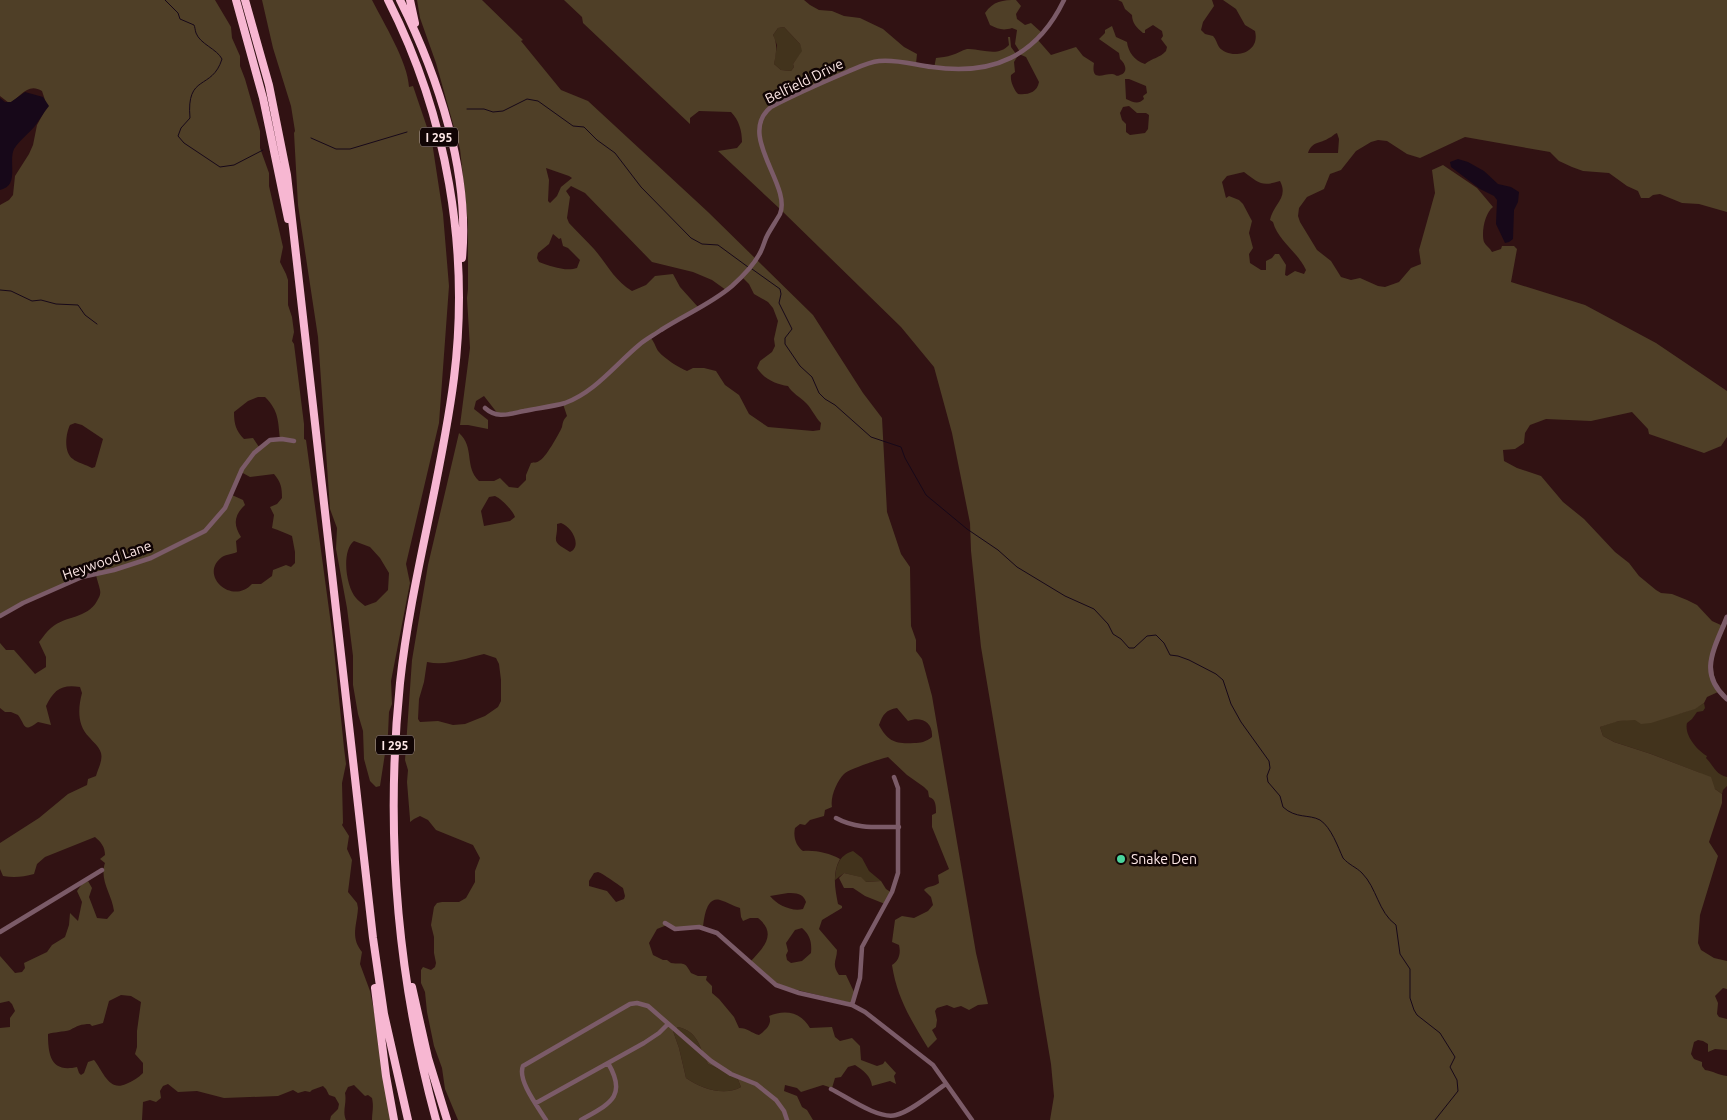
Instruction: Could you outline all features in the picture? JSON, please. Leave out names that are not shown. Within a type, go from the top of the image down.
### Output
[{"type":"highway","points":[[232,0],[252,53]]},
{"type":"highway","points":[[236,0],[252,53],[280,176],[299,283]]},
{"type":"highway","points":[[246,0],[266,70],[282,145],[294,221],[299,283],[376,961],[385,1022],[408,1120]]},
{"type":"highway","name":"I 295","points":[[388,0],[420,73],[440,138],[453,206],[459,282],[458,335],[453,388],[410,613],[399,696],[394,757],[394,862],[401,938],[410,1007],[436,1120]]},
{"type":"highway","points":[[400,0],[423,51]]},
{"type":"highway","points":[[410,0],[423,51],[449,130],[458,174],[463,235],[459,282]]},
{"type":"highway","points":[[401,938],[428,1058],[447,1120]]},
{"type":"highway","points":[[376,961],[375,992],[394,1120]]},
{"type":"street","name":"Belfield Drive","points":[[485,408],[491,414],[497,416],[550,407],[574,398],[608,375],[640,344],[725,291],[735,282],[755,260],[781,212],[779,196],[760,139],[760,125],[766,111],[788,98],[823,82],[879,61],[952,69],[980,68],[1002,63],[1018,54],[1044,31],[1052,22],[1064,0]]},
{"type":"street","name":"Heywood Lane","points":[[0,616],[23,603],[82,577],[114,570],[150,558],[205,531],[225,508],[240,473],[254,452],[270,440],[294,441]]},
{"type":"street","points":[[1727,617],[1713,652],[1710,666],[1710,677],[1714,686],[1727,699]]},
{"type":"street","points":[[852,1005],[860,978],[862,947],[892,892],[898,873],[898,788],[894,777]]},
{"type":"street","points":[[836,818],[846,824],[861,827],[899,827]]},
{"type":"street","points":[[0,932],[102,870]]},
{"type":"street","points":[[666,923],[675,929],[699,927],[717,933],[776,985],[799,993],[852,1005],[877,1020],[932,1065],[972,1120]]},
{"type":"street","points":[[546,1120],[523,1079],[521,1071],[523,1066],[630,1004],[637,1003],[648,1006],[711,1060],[731,1074],[756,1084],[776,1100],[784,1111],[787,1120]]},
{"type":"street","points":[[536,1103],[659,1033],[668,1024]]},
{"type":"street","points":[[581,1120],[607,1106],[615,1095],[617,1083],[608,1063]]},
{"type":"street","points":[[831,1089],[873,1111],[891,1116],[903,1112],[946,1084]]},
{"type":"shaded area","points":[[0,0],[215,0],[231,27],[232,38],[240,56],[240,66],[260,131],[260,148],[269,173],[269,186],[283,247],[280,262],[288,280],[288,305],[294,332],[292,341],[294,344],[304,424],[304,439],[306,440],[333,639],[346,764],[342,783],[342,825],[349,836],[347,849],[352,860],[348,892],[357,903],[355,936],[358,947],[362,952],[360,964],[370,991],[378,1031],[378,1042],[397,1120],[372,1120],[372,1098],[368,1095],[365,1096],[354,1085],[348,1087],[345,1093],[344,1114],[346,1120],[330,1120],[331,1116],[338,1109],[339,1104],[335,1097],[329,1095],[323,1086],[310,1092],[298,1093],[293,1090],[278,1096],[224,1098],[197,1091],[178,1092],[168,1084],[163,1086],[160,1091],[161,1098],[156,1102],[150,1100],[143,1102],[142,1120],[0,1120],[0,1028],[10,1027],[10,1018],[15,1011],[9,1001],[0,1003],[0,956],[15,973],[22,972],[25,968],[24,963],[47,952],[52,945],[65,937],[70,913],[78,921],[82,902],[77,891],[82,884],[88,881],[92,888],[89,897],[97,918],[107,919],[114,911],[105,881],[105,863],[100,859],[105,855],[104,850],[101,843],[95,837],[45,857],[37,864],[34,874],[7,877],[3,876],[0,869],[0,843],[39,818],[68,794],[87,785],[88,779],[96,776],[101,762],[101,753],[80,722],[79,710],[82,693],[80,687],[63,687],[55,692],[46,706],[51,725],[38,722],[27,728],[18,715],[5,712],[0,708],[0,643],[6,650],[14,650],[35,674],[46,667],[46,657],[39,642],[45,634],[57,624],[88,611],[97,601],[100,592],[96,575],[47,592],[0,617],[0,205],[9,200],[13,195],[15,176],[33,145],[37,125],[46,103],[42,91],[32,88],[9,103],[0,96]],"holes":[[[258,397],[265,397],[270,402],[277,416],[280,439],[270,440],[259,447],[253,438],[244,439],[241,436],[236,427],[234,412],[248,401]],[[75,423],[82,425],[103,439],[95,467],[92,468],[74,460],[70,456],[66,442],[70,425]],[[241,472],[250,477],[274,474],[281,485],[282,498],[277,504],[270,507],[274,515],[272,528],[292,536],[295,552],[295,563],[291,567],[286,565],[273,570],[272,576],[261,584],[252,584],[244,590],[236,592],[220,586],[214,572],[216,564],[222,557],[237,552],[236,541],[241,537],[236,520],[245,505],[243,500],[232,495]],[[121,995],[131,996],[141,1002],[135,1054],[143,1063],[143,1073],[133,1081],[120,1086],[111,1083],[94,1060],[88,1062],[84,1073],[81,1075],[77,1067],[68,1068],[56,1065],[49,1049],[48,1034],[70,1030],[77,1026],[90,1024],[92,1026],[103,1023],[109,1001]]]},
{"type":"shaded area","points":[[262,0],[372,0],[400,54],[408,77],[409,87],[413,86],[432,142],[443,214],[449,286],[439,423],[406,564],[410,583],[391,681],[392,704],[389,712],[388,734],[380,786],[376,787],[370,781],[364,759],[363,731],[353,685],[353,656],[347,608],[336,549],[337,528],[330,509],[318,337],[298,205],[295,131],[291,106],[273,48]],"holes":[[[354,541],[370,547],[380,558],[389,573],[388,590],[376,602],[365,606],[356,598],[350,586],[346,561],[347,553]]]},
{"type":"shaded area","points":[[417,0],[482,0],[523,40],[521,41],[561,90],[588,101],[708,212],[813,315],[863,393],[882,418],[887,512],[901,554],[910,567],[911,626],[916,640],[916,651],[922,659],[932,696],[976,953],[988,1004],[978,1005],[969,1010],[961,1006],[954,1008],[947,1005],[937,1008],[935,1011],[936,1027],[932,1030],[937,1039],[928,1048],[910,1018],[901,998],[892,965],[898,959],[900,951],[899,945],[892,942],[895,920],[902,916],[914,918],[928,911],[933,905],[931,897],[924,890],[939,883],[938,875],[949,869],[932,827],[932,815],[936,813],[934,801],[929,797],[928,791],[924,787],[907,775],[888,757],[844,774],[835,789],[832,807],[825,810],[824,816],[810,820],[805,825],[800,824],[794,831],[797,844],[803,851],[822,852],[840,859],[837,864],[835,881],[838,904],[842,908],[822,920],[819,929],[837,950],[835,968],[839,975],[846,975],[855,994],[851,1003],[785,987],[769,979],[750,962],[766,941],[768,935],[764,924],[758,918],[750,918],[743,921],[740,908],[720,900],[712,901],[709,905],[705,914],[703,928],[673,929],[667,925],[657,929],[649,943],[653,955],[671,963],[685,965],[691,973],[698,976],[707,976],[706,980],[712,986],[712,993],[734,1017],[739,1028],[759,1035],[769,1024],[769,1016],[792,1013],[802,1018],[810,1028],[832,1027],[835,1037],[840,1041],[852,1038],[860,1046],[861,1060],[877,1066],[885,1061],[896,1073],[894,1076],[896,1084],[890,1081],[872,1086],[864,1071],[855,1065],[848,1067],[841,1077],[835,1078],[832,1088],[823,1085],[801,1092],[797,1088],[785,1085],[784,1091],[797,1096],[802,1107],[807,1110],[813,1120],[458,1120],[445,1089],[442,1068],[434,1046],[425,992],[421,983],[421,970],[423,967],[431,970],[435,967],[436,963],[431,925],[434,907],[437,903],[459,902],[466,898],[475,882],[475,871],[480,858],[473,845],[436,830],[428,820],[420,816],[410,822],[408,770],[405,760],[412,660],[428,565],[459,433],[467,444],[472,470],[479,481],[494,481],[500,478],[509,487],[518,488],[526,480],[531,463],[538,462],[548,451],[567,416],[563,404],[498,414],[484,396],[476,401],[474,409],[488,420],[488,429],[460,425],[470,348],[467,298],[468,223],[460,149],[436,63],[420,18]],"holes":[[[546,168],[572,178],[561,187],[557,196],[550,203],[548,201],[549,180]],[[571,186],[585,193],[652,262],[693,272],[712,280],[726,290],[742,277],[749,284],[754,294],[768,302],[773,308],[778,321],[774,339],[775,346],[772,352],[760,361],[757,368],[771,380],[788,386],[806,403],[821,423],[820,430],[768,427],[749,414],[739,395],[725,385],[716,371],[704,368],[693,368],[687,371],[664,357],[658,351],[651,338],[698,307],[680,287],[673,274],[655,276],[646,285],[632,291],[626,287],[615,277],[594,249],[569,223],[567,218],[570,197],[566,191]],[[553,234],[559,239],[561,238],[563,246],[568,248],[580,260],[577,268],[563,269],[539,262],[537,258],[538,253],[549,244]],[[495,496],[507,505],[515,517],[510,521],[484,526],[481,511],[489,497]],[[561,523],[572,532],[576,541],[574,549],[570,552],[559,545],[556,540],[557,524]],[[484,654],[496,658],[499,664],[501,680],[501,701],[498,707],[485,716],[465,724],[453,725],[438,721],[420,722],[418,719],[419,699],[427,662],[448,663]],[[897,708],[908,721],[922,720],[930,727],[932,737],[918,743],[893,741],[879,725],[888,711]],[[594,873],[601,873],[623,888],[624,899],[616,902],[607,891],[589,886],[589,881]],[[794,893],[801,895],[806,902],[803,909],[794,910],[781,905],[770,896]],[[802,928],[810,939],[811,953],[802,961],[791,963],[787,960],[786,955],[788,951],[786,943],[795,930]],[[678,1027],[685,1029],[694,1036],[708,1064],[737,1077],[741,1087],[727,1091],[712,1090],[686,1078],[673,1031]]]},
{"type":"shaded area","points":[[564,0],[804,0],[819,10],[832,11],[844,16],[860,18],[883,29],[904,47],[917,54],[916,64],[934,68],[936,58],[950,56],[967,49],[994,52],[1004,49],[1009,45],[1008,37],[1010,37],[1011,47],[1016,54],[1020,52],[1015,44],[1017,30],[1012,28],[1001,29],[990,25],[985,13],[991,6],[999,2],[1016,0],[1021,6],[1016,14],[1017,19],[1025,25],[1031,23],[1041,32],[1037,39],[1051,55],[1076,47],[1083,56],[1094,63],[1094,73],[1096,75],[1112,74],[1117,76],[1123,74],[1125,67],[1119,53],[1099,39],[1105,33],[1105,30],[1112,26],[1116,37],[1127,42],[1132,55],[1138,61],[1145,64],[1159,57],[1166,51],[1167,47],[1161,39],[1163,36],[1162,31],[1153,25],[1143,33],[1135,25],[1132,15],[1125,9],[1122,2],[1118,0],[1212,0],[1214,6],[1203,22],[1201,30],[1205,34],[1213,36],[1219,47],[1224,51],[1236,54],[1249,50],[1256,39],[1255,31],[1245,25],[1236,9],[1223,0],[1727,0],[1727,212],[1699,204],[1682,203],[1660,194],[1649,198],[1641,198],[1638,191],[1627,186],[1609,173],[1583,171],[1559,161],[1550,152],[1465,137],[1420,158],[1407,154],[1387,141],[1378,140],[1371,142],[1356,151],[1341,170],[1330,174],[1324,189],[1307,197],[1299,208],[1298,216],[1317,250],[1331,261],[1341,277],[1351,280],[1360,278],[1385,287],[1399,282],[1411,268],[1421,264],[1419,250],[1435,193],[1432,170],[1443,165],[1477,188],[1493,207],[1484,223],[1484,242],[1492,252],[1501,249],[1502,246],[1514,246],[1517,249],[1511,282],[1585,305],[1656,343],[1727,391],[1727,437],[1721,446],[1704,453],[1649,434],[1648,429],[1632,412],[1591,421],[1546,419],[1530,425],[1525,433],[1524,443],[1515,449],[1503,450],[1504,461],[1517,468],[1541,476],[1563,502],[1584,519],[1615,552],[1629,563],[1639,576],[1656,590],[1661,593],[1672,594],[1697,605],[1712,621],[1723,626],[1711,662],[1718,692],[1707,697],[1704,703],[1695,709],[1651,723],[1641,724],[1635,720],[1619,721],[1600,727],[1603,736],[1614,742],[1711,777],[1715,789],[1722,794],[1722,803],[1709,842],[1718,856],[1700,915],[1698,943],[1701,950],[1714,958],[1727,961],[1727,989],[1723,988],[1715,996],[1718,1003],[1717,1014],[1719,1017],[1727,1019],[1727,1050],[1715,1049],[1708,1052],[1708,1044],[1698,1040],[1694,1042],[1691,1054],[1694,1059],[1702,1062],[1705,1070],[1727,1076],[1727,1120],[1050,1120],[1054,1096],[1051,1064],[981,647],[970,523],[952,433],[934,367],[901,327],[718,151],[737,148],[742,142],[740,126],[731,112],[699,111],[690,118],[690,124],[583,23],[582,17]],"holes":[[[784,27],[800,44],[802,51],[793,64],[794,67],[791,71],[781,70],[774,64],[776,45],[773,35],[778,28]],[[1019,54],[1026,57],[1039,82],[1036,89],[1028,94],[1018,94],[1011,80],[1011,75],[1015,72],[1014,62]],[[1125,79],[1146,86],[1147,93],[1143,96],[1144,99],[1140,102],[1126,99]],[[1129,106],[1137,113],[1149,115],[1148,129],[1145,133],[1130,135],[1126,132],[1126,124],[1122,120],[1120,113],[1123,107]],[[1337,133],[1339,139],[1338,153],[1308,153],[1312,146]],[[1244,172],[1260,183],[1268,184],[1280,181],[1283,192],[1282,197],[1270,220],[1306,270],[1304,274],[1295,271],[1287,276],[1285,275],[1286,265],[1279,254],[1275,254],[1266,261],[1266,270],[1261,270],[1250,263],[1249,254],[1253,248],[1249,233],[1252,221],[1239,200],[1229,196],[1226,198],[1222,182],[1227,176]]]},
{"type":"shaded area","points":[[784,27],[800,44],[803,51],[793,64],[794,67],[791,71],[781,70],[774,64],[777,45],[773,35],[778,28]]},
{"type":"shaded area","points":[[25,92],[43,97],[49,106],[35,126],[14,149],[12,154],[12,179],[6,188],[0,190],[0,98],[5,102],[11,102]]},
{"type":"shaded area","points":[[1458,159],[1484,171],[1498,184],[1511,187],[1519,192],[1518,202],[1514,210],[1513,239],[1509,242],[1505,243],[1496,224],[1497,200],[1494,196],[1480,189],[1451,167],[1450,162]]},
{"type":"shaded area","points":[[1704,703],[1705,708],[1703,711],[1697,712],[1687,723],[1687,732],[1692,742],[1707,756],[1706,758],[1715,769],[1727,777],[1727,786],[1722,794],[1700,773],[1614,742],[1603,736],[1600,727],[1619,721],[1674,715]]},
{"type":"shaded area","points":[[853,851],[862,858],[869,871],[881,881],[865,882],[860,877],[844,873],[835,880],[839,862],[844,856]]},
{"type":"shaded area","points":[[844,873],[861,877],[866,882],[881,881],[886,889],[892,893],[885,904],[865,896],[853,888],[844,888],[839,878]]},
{"type":"shaded area","points":[[678,1027],[685,1029],[694,1036],[708,1064],[737,1077],[741,1087],[727,1091],[712,1090],[686,1078],[673,1031]]},
{"type":"waterway","points":[[165,0],[178,13],[180,19],[194,25],[198,37],[220,55],[222,59],[218,69],[196,88],[192,94],[190,118],[181,128],[178,136],[184,143],[220,167],[234,165],[263,150]]},
{"type":"waterway","points":[[467,109],[484,109],[493,112],[503,111],[527,99],[538,101],[573,126],[584,127],[597,140],[615,153],[641,187],[691,238],[702,244],[718,245],[748,267]]},
{"type":"waterway","points":[[311,138],[336,149],[350,149],[407,132]]},
{"type":"waterway","points":[[752,269],[780,289],[779,303],[792,329],[785,338],[785,344],[800,366],[812,377],[819,393],[871,437],[901,447],[905,458],[926,495],[967,529],[998,550],[1017,567],[1065,596],[1094,609],[1108,624],[1113,634],[1121,639],[1129,648],[1134,648],[1147,636],[1156,635],[1164,643],[1170,655],[1189,660],[1216,674],[1223,680],[1231,704],[1241,722],[1269,761],[1268,782],[1280,796],[1283,807],[1298,815],[1316,818],[1328,827],[1343,858],[1367,879],[1385,914],[1396,925],[1400,954],[1410,969],[1410,998],[1414,1010],[1417,1015],[1440,1033],[1455,1057],[1450,1067],[1457,1080],[1458,1091],[1435,1120]]},
{"type":"waterway","points":[[0,290],[11,291],[32,301],[41,300],[56,304],[78,305],[85,315],[97,324]]},
{"type":"place","name":"Snake Den","points":[[1121,859]]}]
